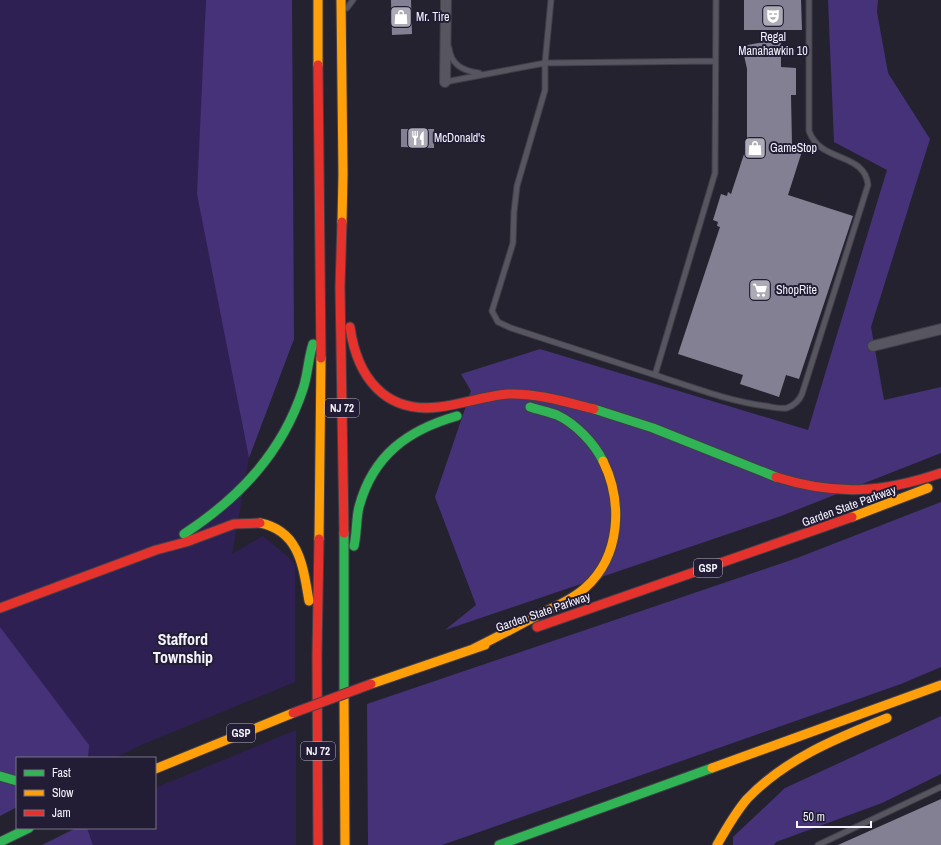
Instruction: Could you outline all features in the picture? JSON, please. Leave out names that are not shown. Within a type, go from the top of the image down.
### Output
[{"type":"highway","name":"NJ 72","points":[[318,0],[321,318],[317,656],[318,845]]},
{"type":"highway","name":"NJ 72","points":[[341,0],[343,174],[340,287],[344,593],[345,845]]},
{"type":"highway","points":[[342,224],[352,339],[356,357],[363,374],[375,388],[398,403],[415,408],[430,409],[504,394],[546,398],[643,424],[781,478],[817,488],[852,491],[873,489],[909,484],[941,473]]},
{"type":"highway","points":[[156,550],[199,525],[226,506],[249,483],[268,460],[286,432],[300,399],[311,349],[321,318]]},
{"type":"highway","points":[[473,649],[567,601],[584,589],[598,573],[604,563],[615,534],[617,516],[616,495],[611,475],[597,449],[585,435],[561,417],[543,410],[519,406]]},
{"type":"highway","points":[[344,593],[355,543],[359,506],[368,481],[376,469],[391,450],[412,432],[436,421],[468,413]]},
{"type":"highway","name":"Garden State Parkway","points":[[156,769],[293,713],[371,684],[802,536],[934,486]]},
{"type":"highway","points":[[0,608],[156,550],[186,542],[234,524],[245,522],[262,522],[279,529],[293,543],[302,562],[317,656]]},
{"type":"highway","points":[[717,845],[726,827],[741,805],[768,779],[805,755],[899,711],[941,686]]},
{"type":"highway","points":[[499,845],[941,686]]},
{"type":"highway","points":[[156,762],[189,754]]},
{"type":"highway","points":[[0,776],[16,781]]},
{"type":"highway","points":[[0,842],[26,829]]},
{"type":"street","points":[[445,82],[447,24],[446,0]]},
{"type":"street","points":[[873,346],[941,329]]},
{"type":"lane","points":[[341,18],[353,0]]},
{"type":"lane","points":[[551,0],[545,63],[545,90],[517,186],[514,212],[514,243],[492,311],[498,322],[511,328],[742,403],[776,408],[793,406],[802,394],[868,185],[864,170],[857,164],[829,153],[821,148],[811,136],[809,131],[809,0]]},
{"type":"lane","points":[[655,375],[715,173],[716,0]]},
{"type":"lane","points":[[447,24],[450,51],[455,63],[468,72],[484,74]]},
{"type":"lane","points":[[445,82],[545,63],[715,61]]},
{"type":"lane","points":[[818,845],[941,787]]},
{"type":"shaded area","points":[[0,0],[206,0],[205,26],[240,414],[249,458],[232,554],[263,536],[293,561],[295,566],[295,682],[141,745],[117,757],[88,757],[88,745],[0,627]]},
{"type":"shaded area","points":[[206,0],[292,0],[294,339],[249,458],[197,194]]},
{"type":"shaded area","points":[[828,0],[878,0],[877,12],[888,73],[930,139],[871,327],[884,400],[941,387],[941,453],[781,516],[445,630],[476,605],[435,497],[471,391],[461,374],[540,349],[808,430],[887,170],[834,142]]},
{"type":"shaded area","points":[[941,502],[941,667],[901,684],[442,845],[368,845],[367,704],[797,558]]},
{"type":"shaded area","points":[[0,627],[89,745],[88,757],[16,757],[16,808],[0,816]]},
{"type":"shaded area","points":[[941,716],[941,774],[882,803],[776,842],[774,845],[733,845],[733,837],[785,788]]},
{"type":"shaded area","points":[[296,730],[296,845],[93,845],[87,829],[156,829],[156,788]]},
{"type":"shaded area","points":[[74,829],[87,829],[93,845],[42,845]]},
{"type":"building","name":"Mr. Tire","points":[[391,0],[411,0],[412,34],[392,35]]},
{"type":"building","name":"Regal Manahawkin 10","points":[[744,0],[801,0],[802,30],[744,30]]},
{"type":"building","points":[[781,39],[781,67],[796,68],[796,95],[791,95],[792,145],[804,145],[788,195],[853,216],[799,379],[786,375],[779,397],[740,384],[743,375],[678,354],[720,227],[717,226],[718,222],[713,220],[721,194],[727,196],[728,192],[731,194],[747,145],[747,69],[742,46]]},
{"type":"building","name":"McDonald's","points":[[401,129],[434,129],[434,148],[401,147]]},
{"type":"building","points":[[941,799],[941,845],[838,845]]},
{"type":"traffic: fast","points":[[184,534],[223,505],[240,489],[271,454],[294,412],[303,389],[313,344]]},
{"type":"traffic: fast","points":[[530,407],[557,415],[571,423],[590,441],[603,461]]},
{"type":"traffic: fast","points":[[594,409],[653,428],[776,477]]},
{"type":"traffic: fast","points":[[354,546],[359,507],[365,489],[373,473],[383,459],[408,437],[439,422],[457,416]]},
{"type":"traffic: fast","points":[[344,533],[344,693]]},
{"type":"traffic: fast","points":[[499,845],[712,768]]},
{"type":"traffic: fast","points":[[0,776],[16,781]]},
{"type":"traffic: fast","points":[[0,842],[27,829]]},
{"type":"traffic: slow","points":[[318,0],[318,65]]},
{"type":"traffic: slow","points":[[341,0],[343,174],[342,222]]},
{"type":"traffic: slow","points":[[319,539],[321,358]]},
{"type":"traffic: slow","points":[[473,649],[569,600],[585,588],[597,575],[606,560],[612,545],[616,511],[614,494],[603,461]]},
{"type":"traffic: slow","points":[[852,517],[928,488]]},
{"type":"traffic: slow","points":[[260,523],[273,527],[284,534],[292,542],[301,563],[309,601]]},
{"type":"traffic: slow","points":[[371,684],[485,645]]},
{"type":"traffic: slow","points":[[712,768],[941,685]]},
{"type":"traffic: slow","points":[[344,693],[345,845]]},
{"type":"traffic: slow","points":[[156,769],[293,713]]},
{"type":"traffic: slow","points":[[717,845],[727,827],[747,799],[778,772],[812,751],[849,733],[887,718]]},
{"type":"traffic: jam","points":[[318,65],[321,358]]},
{"type":"traffic: jam","points":[[342,222],[340,287],[344,533]]},
{"type":"traffic: jam","points":[[350,327],[359,362],[367,376],[377,388],[389,398],[403,404],[420,408],[439,407],[499,395],[519,394],[551,398],[594,409]]},
{"type":"traffic: jam","points":[[776,477],[819,487],[859,490],[899,485],[941,473]]},
{"type":"traffic: jam","points":[[537,627],[852,517]]},
{"type":"traffic: jam","points":[[0,608],[156,550],[186,542],[234,524],[260,523]]},
{"type":"traffic: jam","points":[[318,845],[317,656],[319,539]]},
{"type":"traffic: jam","points":[[293,713],[371,684]]},
{"type":"place","name":"Regal Manahawkin 10","points":[[773,16]]},
{"type":"place","name":"Mr. Tire","points":[[401,17]]},
{"type":"place","name":"McDonald's","points":[[418,138]]},
{"type":"place","name":"GameStop","points":[[755,148]]},
{"type":"place","name":"ShopRite","points":[[760,290]]},
{"type":"district","name":"Stafford Township","points":[[183,648]]}]
